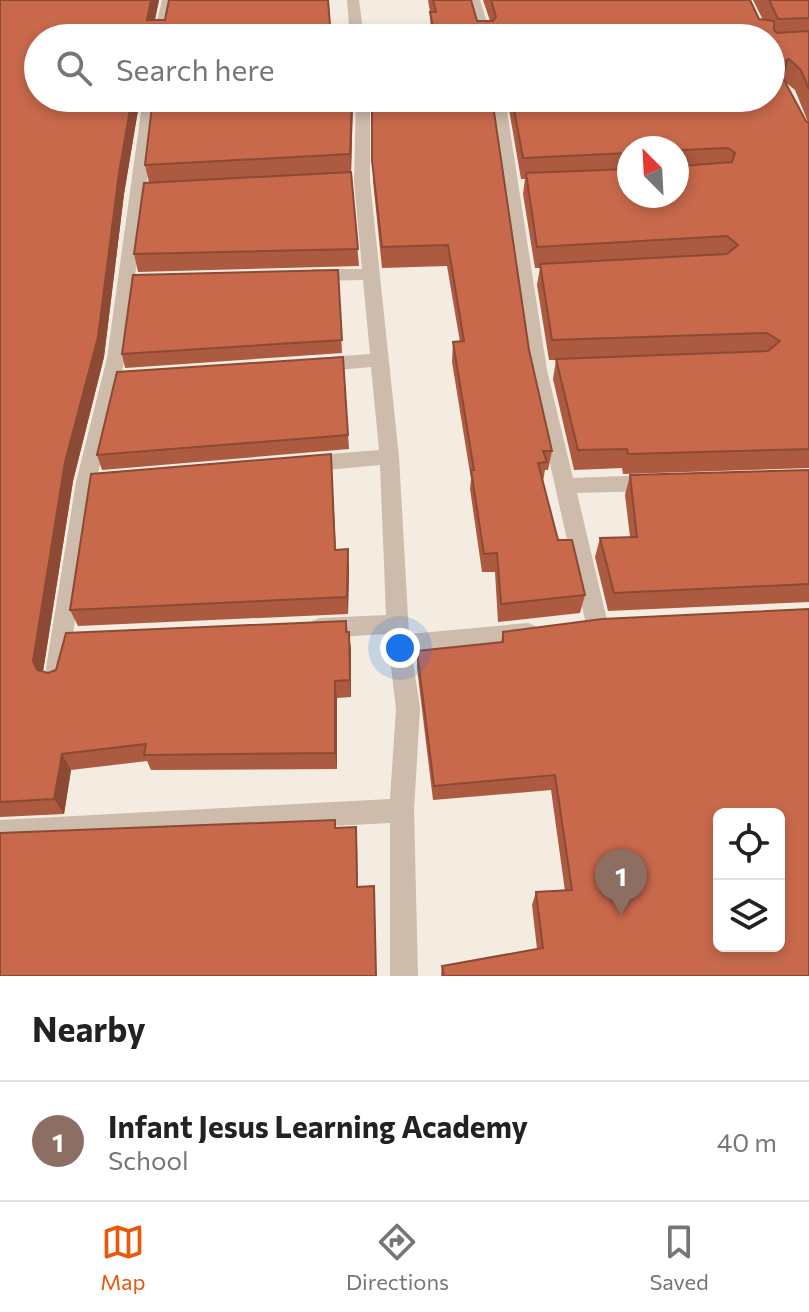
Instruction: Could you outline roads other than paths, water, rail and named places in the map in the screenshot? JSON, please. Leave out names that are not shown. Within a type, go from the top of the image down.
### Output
[{"type":"street","points":[[163,24],[168,0],[177,0]]},
{"type":"street","points":[[353,0],[356,24]]},
{"type":"street","points":[[474,0],[481,24]]},
{"type":"street","points":[[56,677],[72,639],[93,482],[119,377],[143,193],[149,112]]},
{"type":"street","points":[[362,112],[355,181],[373,274],[389,457],[399,634],[408,709],[402,810],[404,976]]},
{"type":"street","points":[[501,112],[517,186],[564,486],[597,624]]},
{"type":"street","points":[[295,276],[373,274]]},
{"type":"street","points":[[301,366],[380,360]]},
{"type":"street","points":[[283,466],[389,457]]},
{"type":"street","points":[[564,486],[670,482]]},
{"type":"street","points":[[302,628],[399,634],[553,630]]},
{"type":"street","points":[[0,832],[402,810]]},
{"type":"place","name":"Infant Jesus Learning Academy","points":[[621,915]]}]
